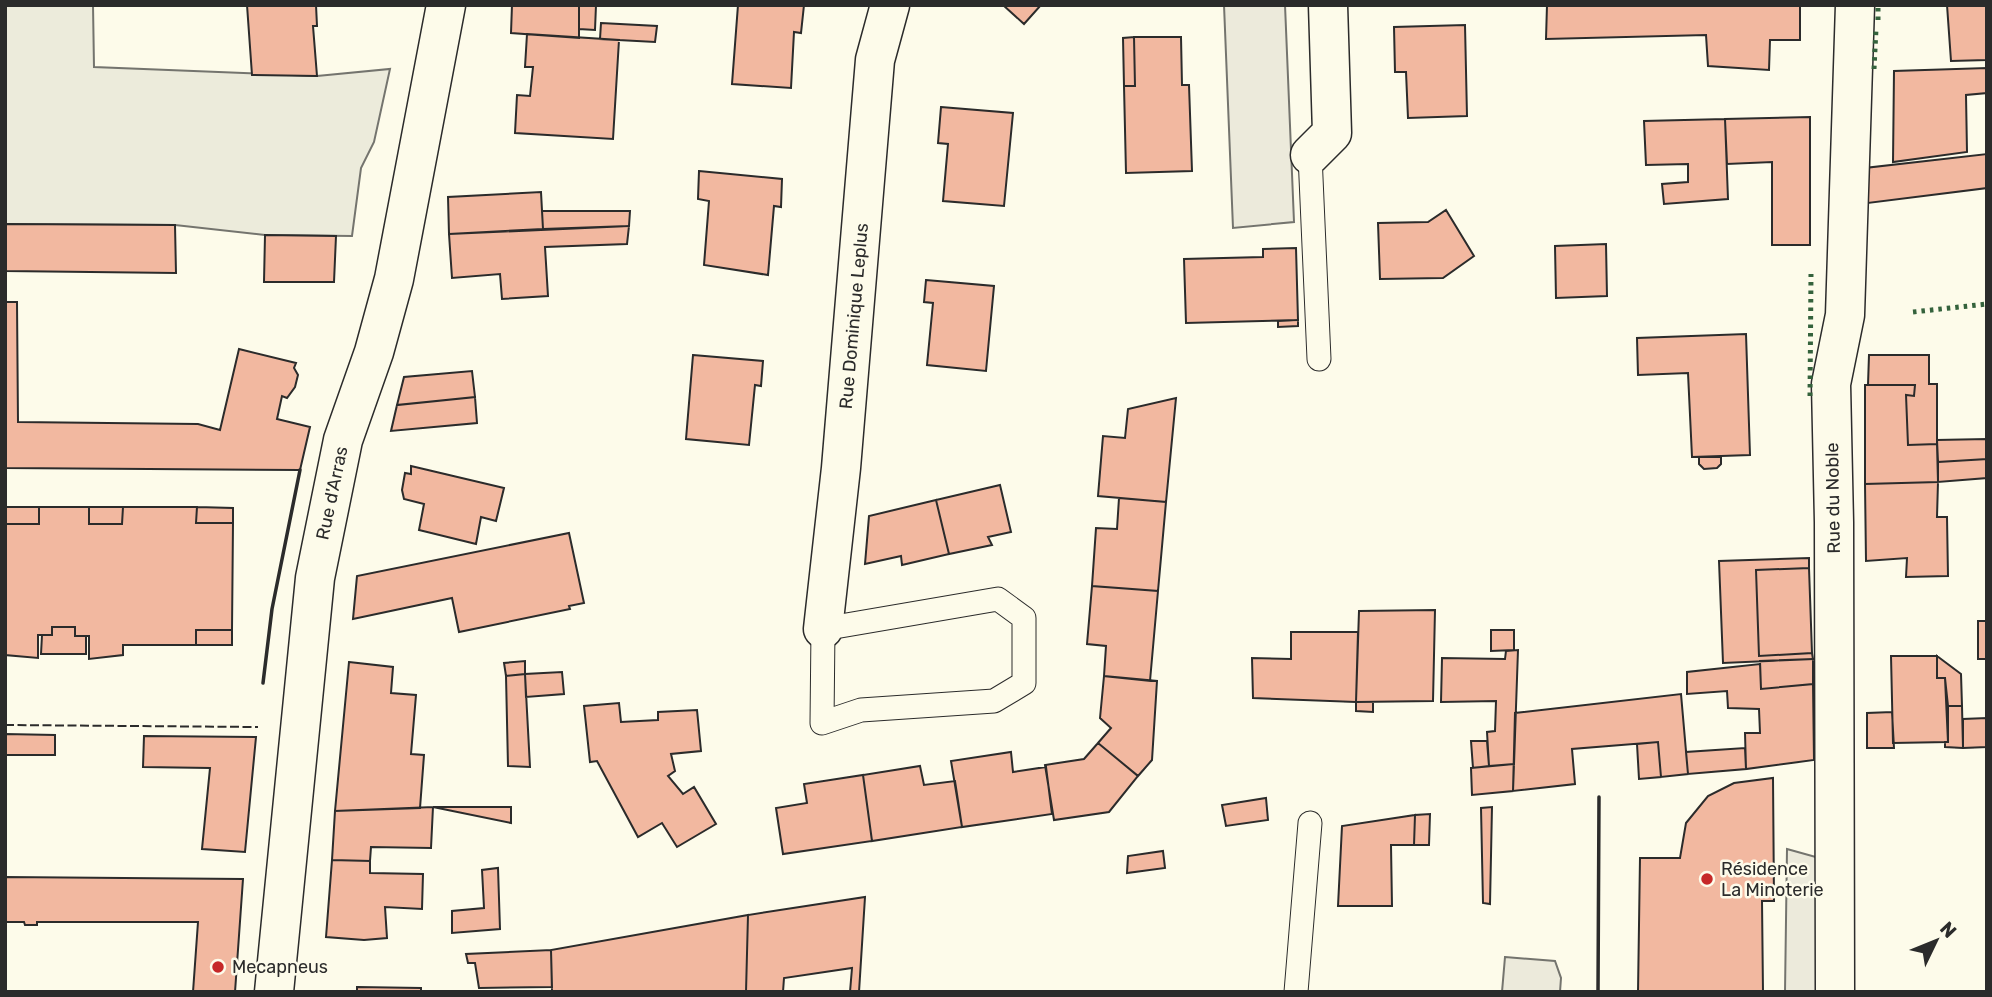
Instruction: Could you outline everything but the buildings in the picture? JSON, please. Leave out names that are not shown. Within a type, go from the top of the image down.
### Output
[{"type":"street","name":"Rue d'Arras","points":[[274,992],[314,578],[343,440],[374,352],[394,279],[446,5]]},
{"type":"street","name":"Rue Dominique Leplus","points":[[823,629],[841,468],[875,60],[890,5]]},
{"type":"street","points":[[1310,155],[1332,133],[1328,5]]},
{"type":"street","name":"Rue du Noble","points":[[1835,992],[1831,384],[1845,315],[1855,5]]},
{"type":"lane","points":[[1310,155],[1319,359]]},
{"type":"lane","points":[[998,600],[1024,618],[1024,683],[994,701],[861,710],[822,723],[823,629],[998,600]]},
{"type":"lane","points":[[1296,992],[1310,823]]},
{"type":"shaded area","points":[[5,5],[93,5],[94,67],[317,76],[390,69],[374,142],[361,168],[352,236],[265,235],[175,225],[5,224]]},
{"type":"shaded area","points":[[1224,5],[1285,5],[1294,222],[1233,228]]},
{"type":"shaded area","points":[[1787,849],[1823,859],[1823,992],[1785,992]]},
{"type":"shaded area","points":[[1505,957],[1555,961],[1561,978],[1560,992],[1502,992]]},
{"type":"hedge","points":[[1878,5],[1878,20]]},
{"type":"hedge","points":[[1874,69],[1876,29]]},
{"type":"hedge","points":[[1810,396],[1811,274]]},
{"type":"hedge","points":[[1913,312],[1987,304]]},
{"type":"fence","points":[[5,725],[258,727]]},
{"type":"wall","points":[[263,683],[272,609],[300,470]]},
{"type":"wall","points":[[1598,992],[1599,797]]},
{"type":"place","name":"Résidence La Minoterie","points":[[1707,879]]},
{"type":"place","name":"Mecapneus","points":[[218,967]]}]
